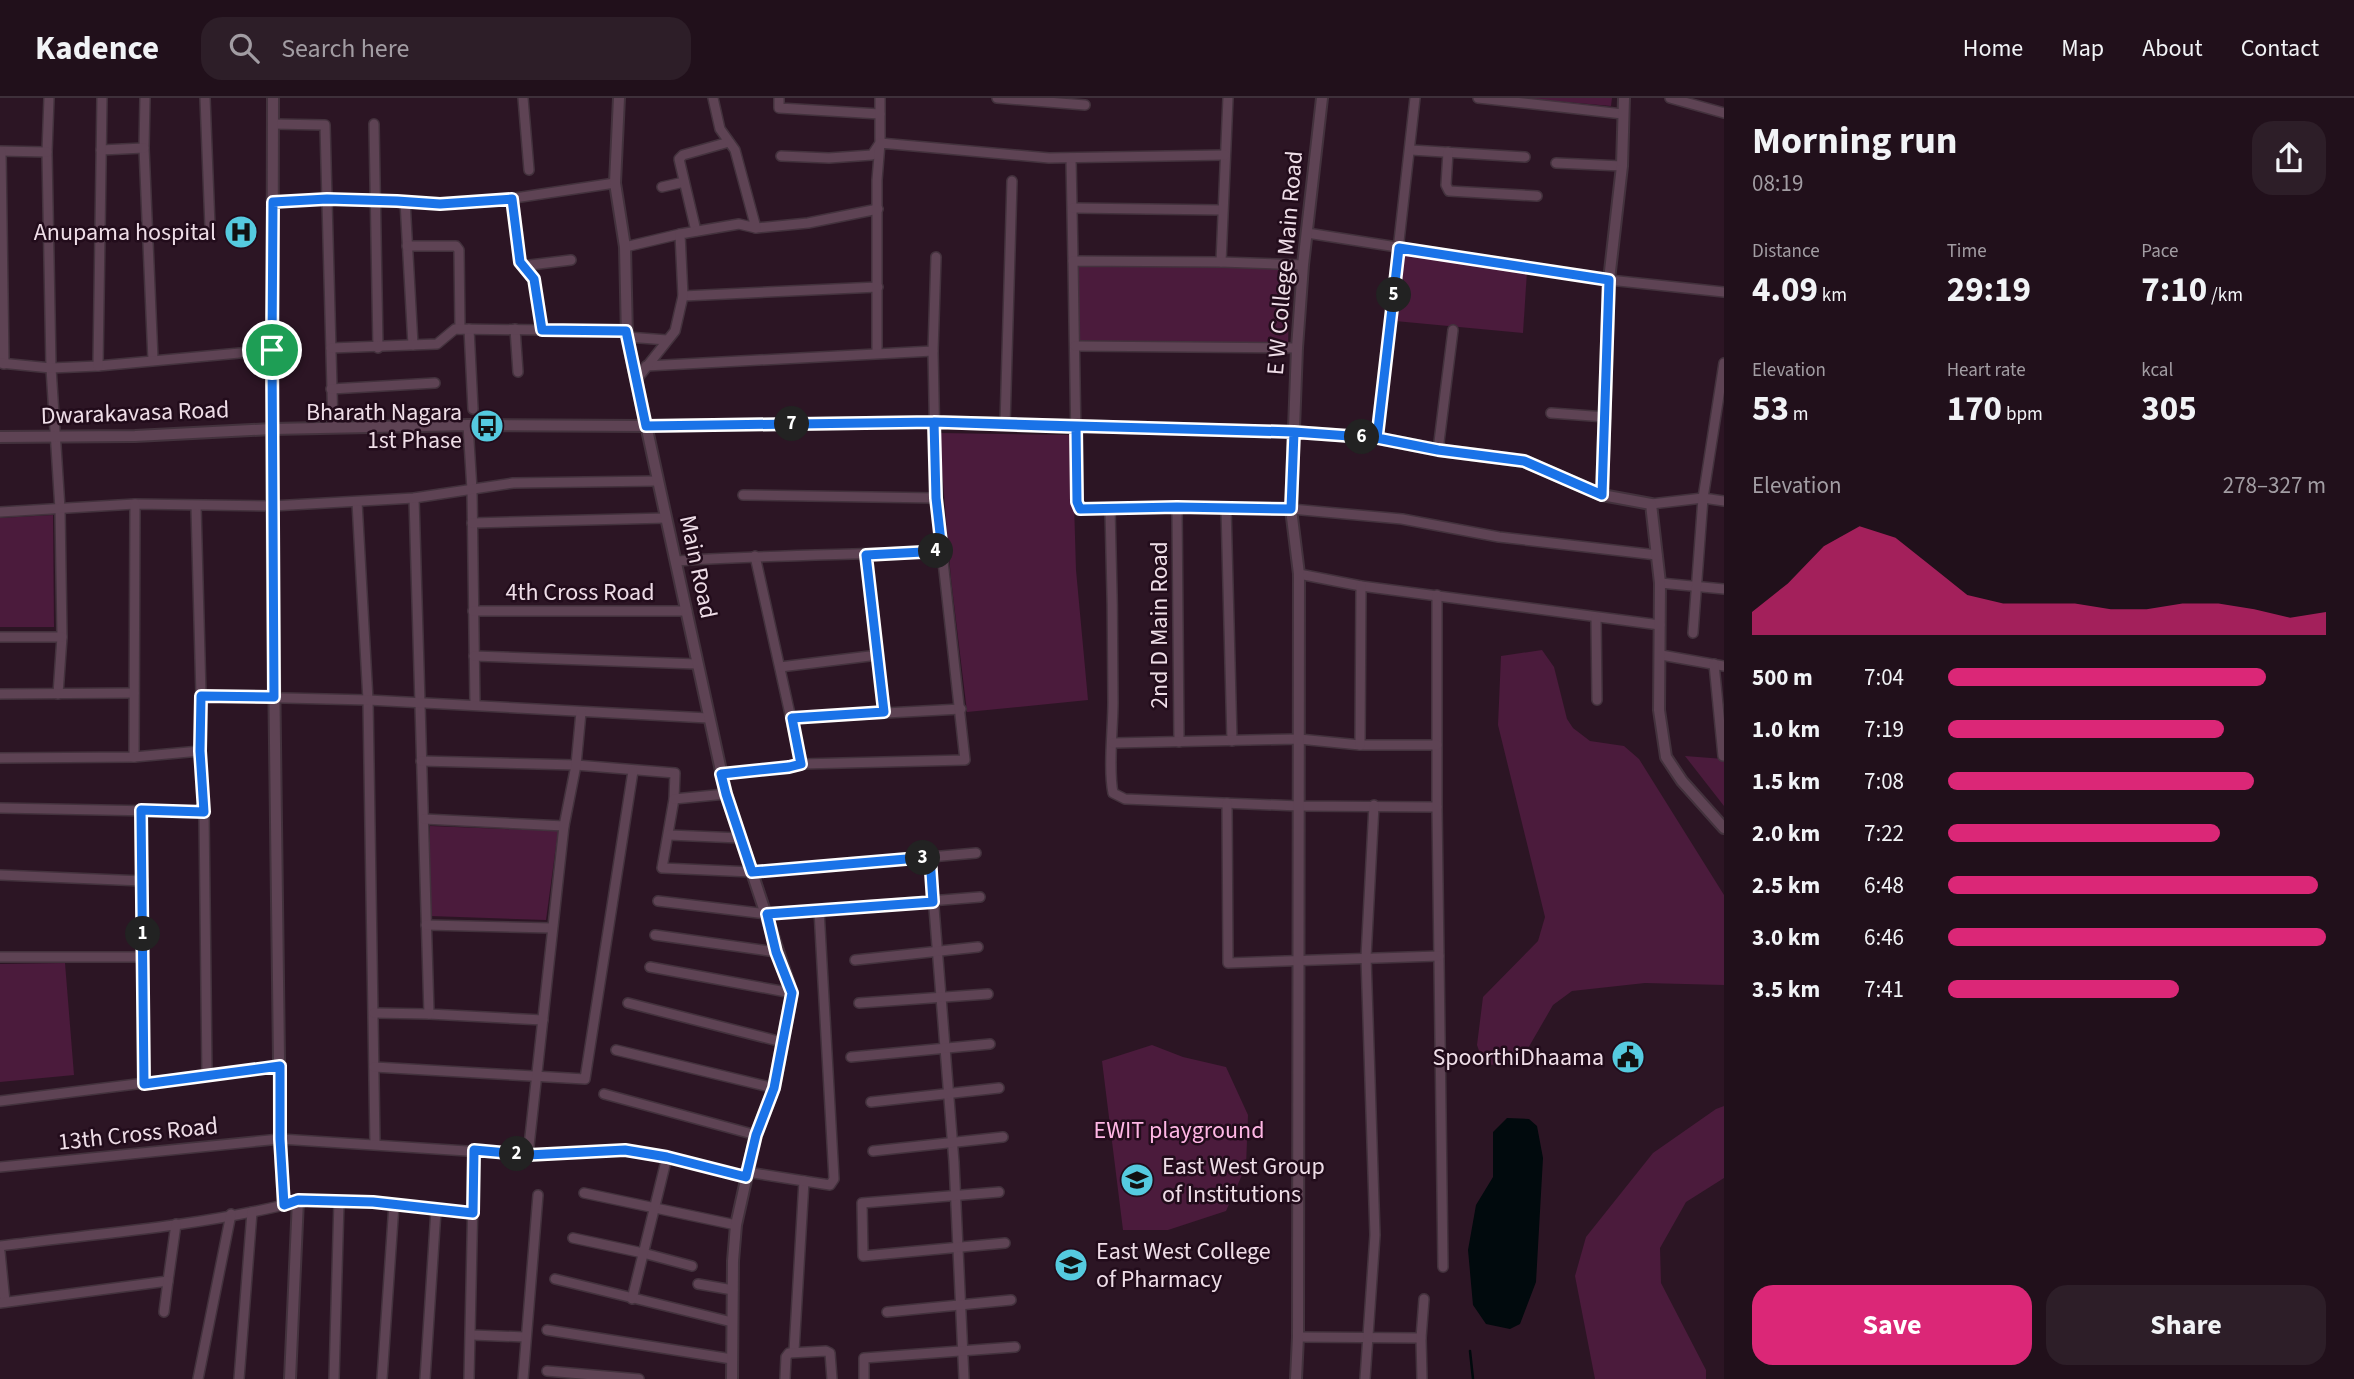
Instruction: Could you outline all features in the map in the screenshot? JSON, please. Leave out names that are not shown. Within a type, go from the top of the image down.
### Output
[{"type":"street","points":[[49,98],[47,152],[51,368],[60,509],[62,637],[58,694]]},
{"type":"street","points":[[98,366],[102,98]]},
{"type":"street","points":[[145,98],[144,148],[153,360]]},
{"type":"street","points":[[205,98],[210,227]]},
{"type":"street","points":[[273,98],[272,506],[280,1139],[284,1205]]},
{"type":"street","points":[[523,98],[529,170]]},
{"type":"street","name":"Main Road","points":[[619,98],[615,183],[625,247],[626,334],[726,794],[767,914],[776,952],[792,993]]},
{"type":"street","points":[[713,98],[720,129],[734,150],[756,228]]},
{"type":"street","points":[[779,98],[779,108],[880,114]]},
{"type":"street","points":[[877,353],[880,98]]},
{"type":"street","points":[[997,98],[1085,105]]},
{"type":"street","points":[[1221,262],[1228,98]]},
{"type":"street","name":"E W College Main Road","points":[[1296,1379],[1299,574],[1291,509],[1303,265],[1322,98]]},
{"type":"street","points":[[1377,438],[1415,98]]},
{"type":"street","points":[[1478,98],[1623,114]]},
{"type":"street","points":[[1602,495],[1609,280],[1622,166],[1624,98]]},
{"type":"street","points":[[1670,98],[1724,113]]},
{"type":"street","points":[[273,124],[326,125],[333,427]]},
{"type":"street","points":[[374,124],[378,348]]},
{"type":"street","points":[[696,232],[680,156],[729,142]]},
{"type":"street","points":[[781,156],[829,158],[872,155],[880,143]]},
{"type":"street","points":[[880,143],[1071,159],[1225,155]]},
{"type":"street","points":[[101,150],[144,148]]},
{"type":"street","points":[[1411,150],[1525,157]]},
{"type":"street","points":[[47,152],[1,152],[2,363],[51,368],[98,366],[272,350]]},
{"type":"street","points":[[1448,152],[1446,185],[1449,191],[1537,196]]},
{"type":"street","points":[[1071,159],[1077,502],[1080,509],[1291,509],[1402,519],[1499,537],[1657,555]]},
{"type":"street","points":[[1556,163],[1622,166]]},
{"type":"street","points":[[1005,425],[1012,181]]},
{"type":"street","points":[[662,187],[684,182]]},
{"type":"street","points":[[273,202],[327,199],[440,204],[512,199],[615,183]]},
{"type":"street","points":[[512,199],[522,266],[534,279],[542,330]]},
{"type":"street","points":[[405,201],[413,345]]},
{"type":"street","points":[[1073,208],[1222,210]]},
{"type":"street","points":[[625,247],[739,224],[756,228],[808,223],[878,209]]},
{"type":"street","points":[[1307,233],[1609,280],[1724,292]]},
{"type":"street","points":[[637,379],[675,331],[683,296],[680,234]]},
{"type":"street","points":[[407,246],[456,246],[459,250],[473,409]]},
{"type":"street","points":[[721,774],[801,764],[965,760],[936,498],[933,351],[936,257]]},
{"type":"street","points":[[522,266],[571,260]]},
{"type":"street","points":[[1073,261],[1303,265]]},
{"type":"street","points":[[683,296],[878,287]]},
{"type":"street","points":[[331,348],[437,344],[454,329],[626,334],[667,340]]},
{"type":"street","points":[[515,329],[518,372]]},
{"type":"street","points":[[1438,450],[1452,330]]},
{"type":"street","points":[[1075,346],[1297,348]]},
{"type":"street","points":[[646,366],[933,351]]},
{"type":"street","points":[[1693,633],[1703,498],[1724,363]]},
{"type":"street","points":[[331,389],[435,383]]},
{"type":"street","points":[[1551,413],[1606,417]]},
{"type":"street","name":"Dwarakavasa Road","points":[[0,437],[135,436],[333,427],[934,422],[1294,432],[1377,438],[1438,450],[1524,461],[1602,495],[1651,505]]},
{"type":"street","points":[[468,425],[472,490],[475,705]]},
{"type":"street","points":[[0,512],[135,504],[272,506],[358,502],[414,498],[513,483],[657,481]]},
{"type":"street","points":[[743,495],[936,498]]},
{"type":"street","points":[[414,498],[429,1014]]},
{"type":"street","points":[[1724,501],[1703,498],[1651,505],[1660,583],[1659,710],[1666,757],[1682,781],[1724,828]]},
{"type":"street","points":[[358,502],[368,700],[375,1144]]},
{"type":"street","points":[[134,757],[135,504]]},
{"type":"street","points":[[196,506],[207,1076]]},
{"type":"street","name":"2nd D Main Road","points":[[1177,507],[1179,742]]},
{"type":"street","points":[[1226,507],[1232,741]]},
{"type":"street","points":[[1110,509],[1113,793],[1125,799],[1299,806],[1437,807]]},
{"type":"street","points":[[472,523],[666,518]]},
{"type":"street","points":[[676,561],[942,551]]},
{"type":"street","points":[[866,555],[884,712]]},
{"type":"street","points":[[755,556],[801,764]]},
{"type":"street","points":[[1299,574],[1361,586],[1660,625]]},
{"type":"street","points":[[1660,583],[1724,589]]},
{"type":"street","points":[[1360,745],[1361,586]]},
{"type":"street","points":[[1437,596],[1443,1267]]},
{"type":"street","name":"4th Cross Road","points":[[473,611],[687,611]]},
{"type":"street","points":[[1596,618],[1597,700]]},
{"type":"street","points":[[0,637],[62,637]]},
{"type":"street","points":[[780,667],[878,655]]},
{"type":"street","points":[[1661,655],[1719,665],[1723,756]]},
{"type":"street","points":[[474,656],[697,664]]},
{"type":"street","points":[[0,694],[135,694]]},
{"type":"street","points":[[201,696],[368,700],[708,718]]},
{"type":"street","points":[[792,718],[961,709]]},
{"type":"street","points":[[528,1155],[539,1075],[564,826],[576,765],[581,712]]},
{"type":"street","points":[[1113,744],[1299,740],[1360,745],[1437,745]]},
{"type":"street","points":[[0,758],[134,757],[200,751]]},
{"type":"street","points":[[421,761],[576,765],[675,773],[674,799],[662,868],[752,872],[976,853]]},
{"type":"street","points":[[374,1067],[585,1079],[633,771]]},
{"type":"street","points":[[674,799],[726,794]]},
{"type":"street","points":[[1227,803],[1228,963],[1439,956]]},
{"type":"street","points":[[1365,1379],[1375,1235],[1366,957],[1374,805]]},
{"type":"street","points":[[0,808],[204,812]]},
{"type":"street","points":[[141,810],[144,1084]]},
{"type":"street","points":[[424,819],[564,826]]},
{"type":"street","points":[[669,835],[740,838]]},
{"type":"street","points":[[930,857],[952,1142],[964,1379]]},
{"type":"street","points":[[0,875],[143,881]]},
{"type":"street","points":[[658,901],[767,914],[980,897]]},
{"type":"street","name":"13th Cross Road","points":[[0,1167],[280,1139],[528,1155],[613,1150],[667,1157],[746,1175],[830,1185],[834,1179],[819,910]]},
{"type":"street","points":[[426,925],[552,928]]},
{"type":"street","points":[[655,935],[776,952]]},
{"type":"street","points":[[855,960],[978,947]]},
{"type":"street","points":[[0,957],[144,957]]},
{"type":"street","points":[[650,967],[792,993],[774,1088],[756,1135],[736,1226],[732,1379]]},
{"type":"street","points":[[859,1003],[988,994]]},
{"type":"street","points":[[628,1003],[782,1042]]},
{"type":"street","points":[[374,1013],[543,1020]]},
{"type":"street","points":[[851,1057],[990,1044]]},
{"type":"street","points":[[616,1050],[774,1088]]},
{"type":"street","points":[[0,1101],[280,1066]]},
{"type":"street","points":[[871,1102],[999,1088]]},
{"type":"street","points":[[604,1094],[756,1135]]},
{"type":"street","points":[[873,1151],[1003,1137]]},
{"type":"street","points":[[469,1379],[474,1150]]},
{"type":"street","points":[[632,1298],[667,1157]]},
{"type":"street","points":[[794,1351],[804,1181]]},
{"type":"street","points":[[999,1192],[862,1203],[863,1256],[1005,1243]]},
{"type":"street","points":[[584,1193],[736,1226]]},
{"type":"street","points":[[523,1379],[538,1195]]},
{"type":"street","points":[[290,1379],[298,1200]]},
{"type":"street","points":[[0,1246],[176,1224],[252,1212],[298,1200],[394,1204],[473,1213]]},
{"type":"street","points":[[334,1379],[339,1201]]},
{"type":"street","points":[[382,1379],[394,1204]]},
{"type":"street","points":[[425,1379],[436,1210]]},
{"type":"street","points":[[239,1379],[252,1212]]},
{"type":"street","points":[[198,1379],[231,1214]]},
{"type":"street","points":[[164,1312],[176,1224]]},
{"type":"street","points":[[573,1238],[643,1252],[692,1266]]},
{"type":"street","points":[[0,1252],[3,1303],[168,1281]]},
{"type":"street","points":[[555,1279],[733,1322]]},
{"type":"street","points":[[698,1284],[733,1290]]},
{"type":"street","points":[[1422,1379],[1424,1299]]},
{"type":"street","points":[[887,1312],[1012,1300]]},
{"type":"street","points":[[547,1330],[732,1359]]},
{"type":"street","points":[[471,1335],[526,1337]]},
{"type":"street","points":[[1298,1337],[1421,1338]]},
{"type":"street","points":[[864,1379],[864,1358],[1015,1347]]},
{"type":"street","points":[[785,1379],[786,1357],[794,1351],[830,1353],[832,1379]]},
{"type":"street","points":[[547,1371],[639,1379]]},
{"type":"green space","points":[[1520,98],[1612,98],[1611,106]]},
{"type":"green space","points":[[1402,252],[1527,271],[1523,333],[1395,321]]},
{"type":"green space","points":[[1078,257],[1290,263],[1288,346],[1075,340]]},
{"type":"green space","points":[[939,433],[1072,435],[1076,570],[1088,700],[967,712],[951,579]]},
{"type":"green space","points":[[53,515],[54,627],[0,627],[0,518]]},
{"type":"green space","points":[[1542,650],[1554,667],[1567,719],[1573,728],[1590,741],[1624,746],[1639,759],[1724,895],[1724,985],[1645,983],[1572,991],[1553,1005],[1519,1064],[1484,1065],[1477,1045],[1483,997],[1538,941],[1545,917],[1498,725],[1501,656]]},
{"type":"green space","points":[[1685,756],[1724,759],[1724,806]]},
{"type":"green space","points":[[430,826],[558,831],[546,920],[430,916]]},
{"type":"green space","points":[[65,963],[74,1075],[0,1082],[0,964]]},
{"type":"green space","name":"EWIT playground","points":[[1152,1045],[1183,1057],[1226,1067],[1248,1115],[1246,1166],[1226,1211],[1168,1230],[1123,1230],[1102,1061]]},
{"type":"green space","points":[[1724,1106],[1724,1178],[1686,1202],[1660,1248],[1661,1283],[1706,1370],[1706,1379],[1595,1379],[1575,1276],[1586,1237],[1653,1153]]},
{"type":"shaded area","points":[[1507,1118],[1529,1119],[1537,1126],[1543,1158],[1536,1282],[1520,1324],[1510,1329],[1486,1324],[1473,1305],[1468,1250],[1476,1205],[1493,1177],[1493,1132]]},
{"type":"waterway","points":[[1470,1351],[1473,1379]]},
{"type":"place","name":"Anupama hospital","points":[[241,232]]},
{"type":"place","name":"Bharath Nagara 1st Phase","points":[[487,426]]},
{"type":"place","name":"SpoorthiDhaama","points":[[1628,1057]]},
{"type":"place","name":"East West Group of Institutions","points":[[1137,1180]]},
{"type":"place","name":"East West College of Pharmacy","points":[[1071,1265]]},
{"type":"route","points":[[272,350],[273,202],[327,199],[440,204],[512,199],[520,262],[534,279],[542,330],[626,331],[646,426],[934,422],[1076,427],[1077,502],[1080,509],[1291,509],[1294,432],[1377,438],[1438,450],[1524,461],[1602,495],[1609,280],[1399,248],[1377,438],[1294,432],[934,422],[936,498],[942,551],[866,555],[884,712],[792,718],[801,764],[721,774],[752,872],[930,857],[933,902],[767,914],[776,952],[792,993],[774,1088],[756,1135],[746,1177],[667,1157],[625,1150],[528,1155],[474,1150],[473,1213],[373,1202],[298,1200],[284,1205],[280,1066],[144,1084],[141,810],[204,812],[200,751],[201,696],[274,697],[272,350]]}]
